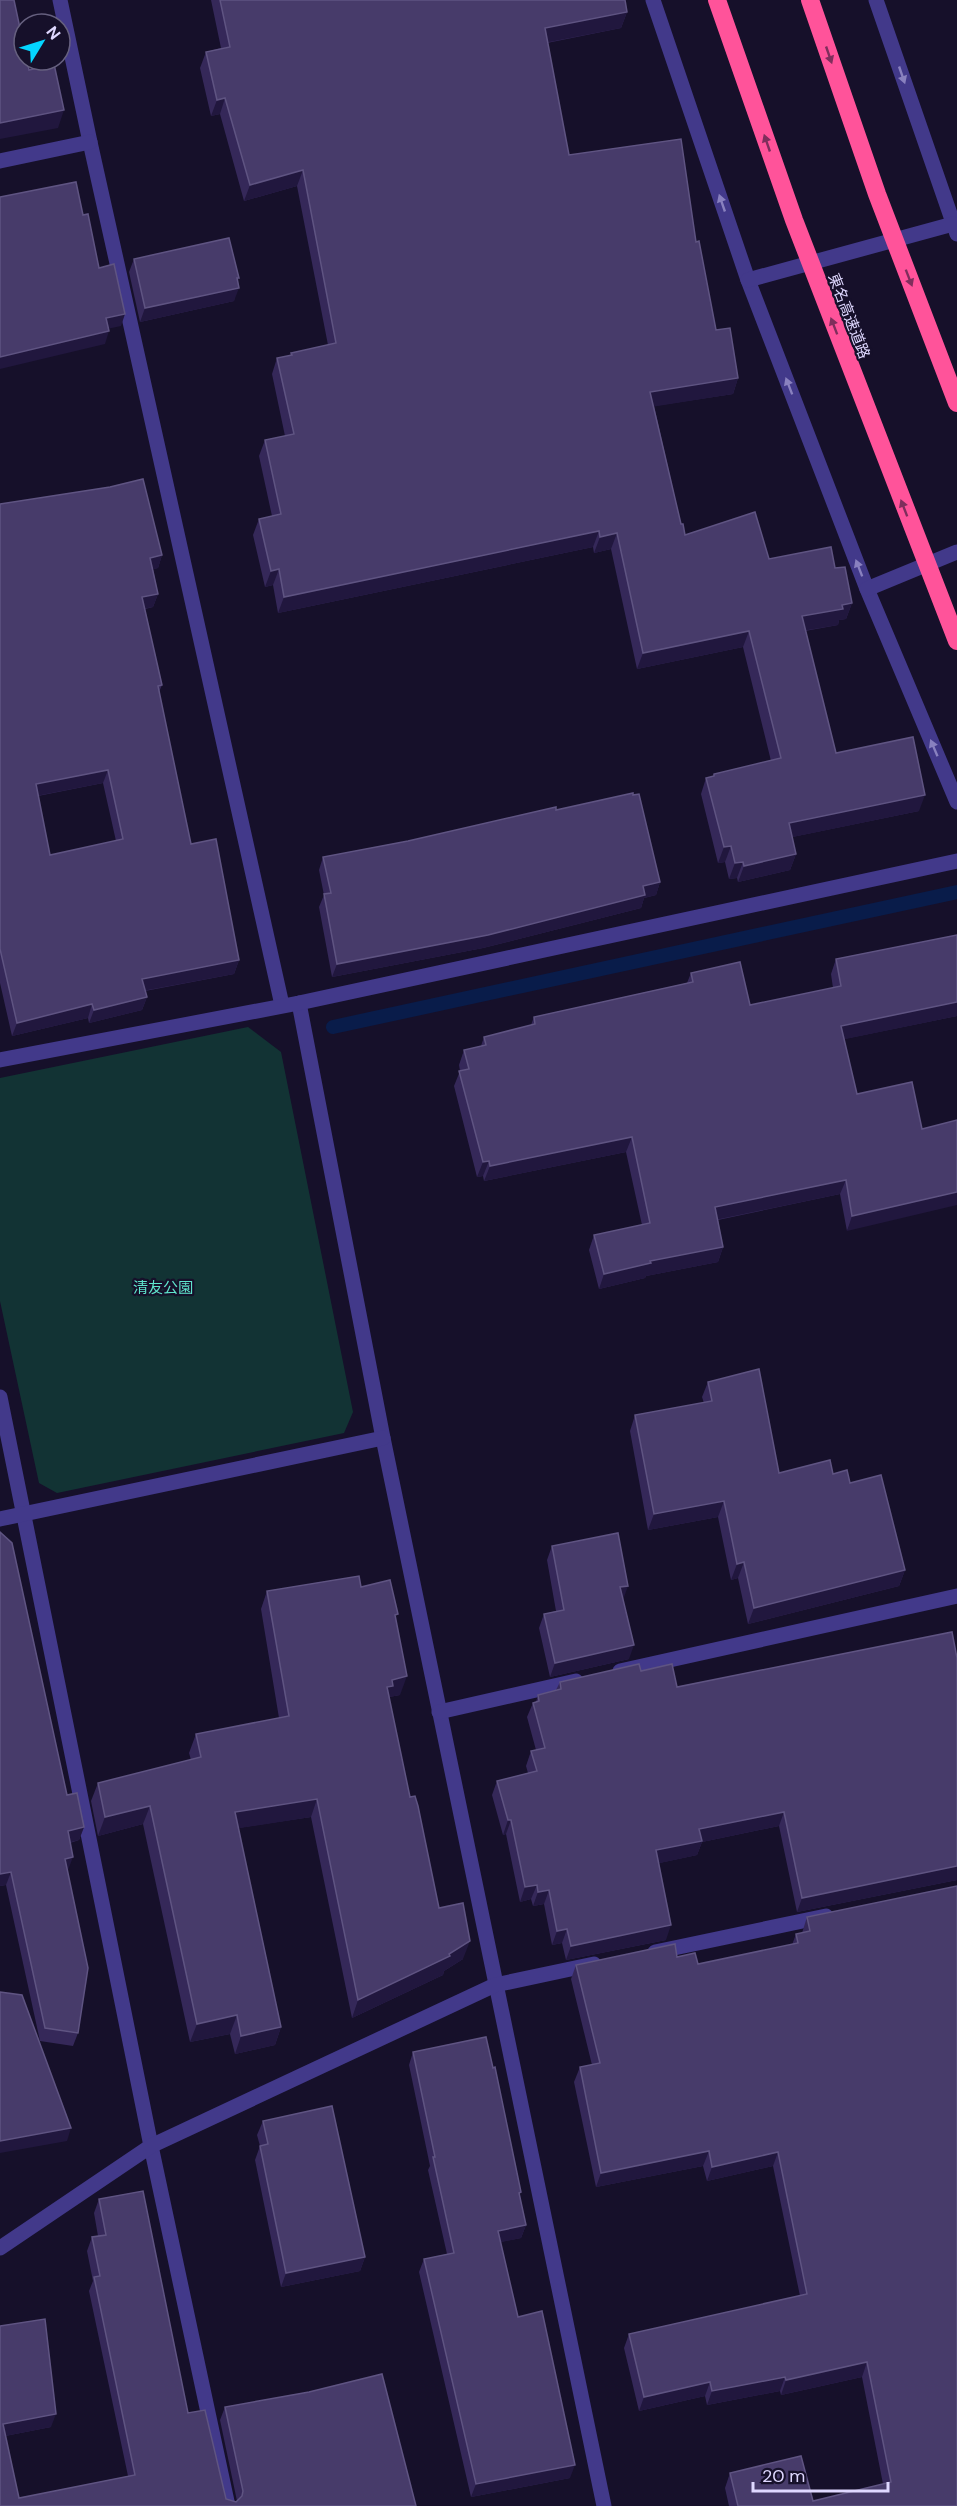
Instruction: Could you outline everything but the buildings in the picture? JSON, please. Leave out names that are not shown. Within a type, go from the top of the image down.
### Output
[{"type":"highway","name":"東名高速道路","points":[[717,0],[794,220],[957,641]]},
{"type":"highway","points":[[810,0],[877,194],[957,403]]},
{"type":"street","points":[[60,0],[282,1005]]},
{"type":"street","points":[[653,0],[748,280],[867,589],[957,802]]},
{"type":"street","points":[[748,280],[955,229],[876,0]]},
{"type":"street","points":[[0,161],[90,142]]},
{"type":"street","points":[[867,589],[957,552]]},
{"type":"street","points":[[0,1060],[299,1003],[957,861]]},
{"type":"street","points":[[299,1003],[438,1712],[604,2506]]},
{"type":"street","points":[[0,1397],[151,2146],[228,2506]]},
{"type":"street","points":[[0,1519],[383,1438]]},
{"type":"street","points":[[438,1712],[957,1596]]},
{"type":"street","points":[[645,1954],[842,1913]]},
{"type":"street","points":[[0,2248],[151,2146],[495,1985],[610,1961]]},
{"type":"green space","name":"清友公園","points":[[248,1027],[281,1052],[353,1412],[344,1433],[57,1493],[39,1483],[0,1301],[0,1078]]},
{"type":"waterway","points":[[333,1027],[957,892]]}]
